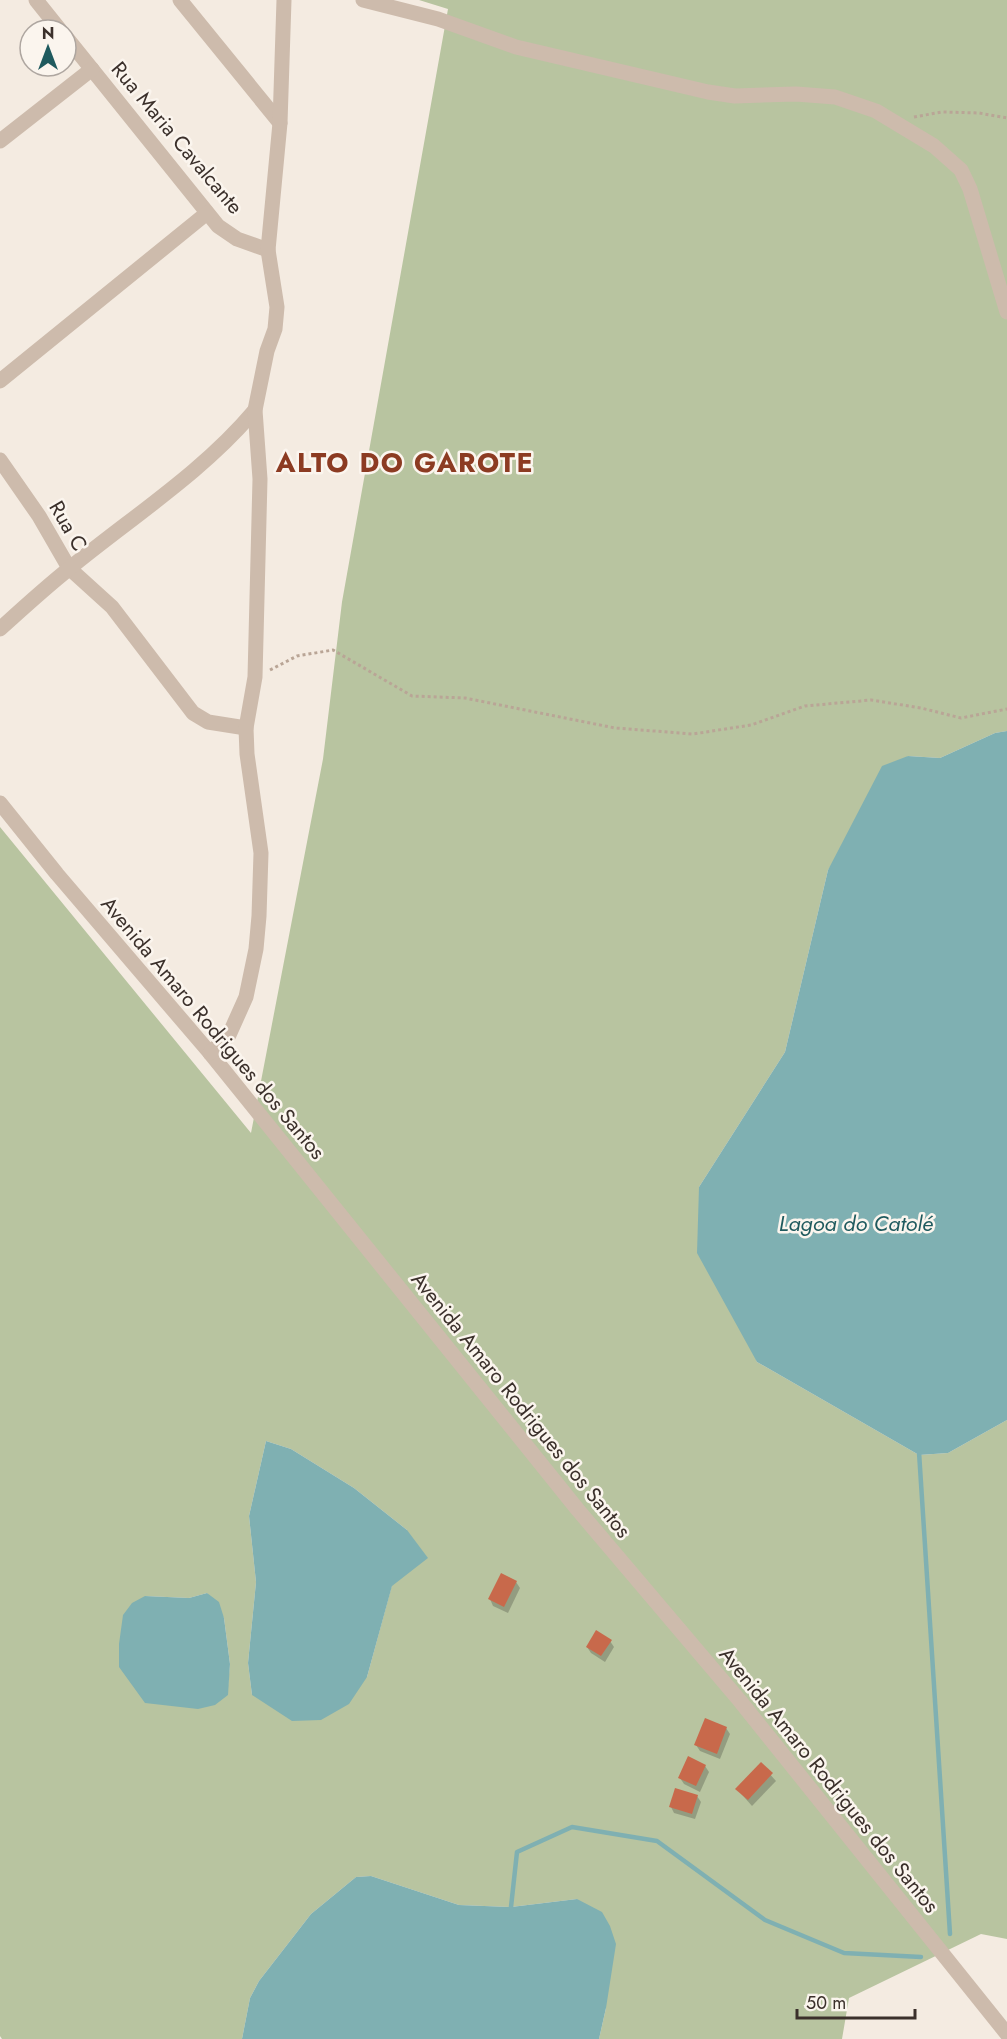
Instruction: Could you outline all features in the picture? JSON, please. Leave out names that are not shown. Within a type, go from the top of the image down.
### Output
[{"type":"street","points":[[36,0],[50,18]]},
{"type":"street","points":[[180,0],[280,123]]},
{"type":"street","points":[[210,1053],[229,1035],[249,988],[256,948],[262,875],[247,754],[246,728],[255,677],[260,480],[255,410],[264,361],[275,329],[277,307],[268,250],[280,123],[284,0]]},
{"type":"street","points":[[363,0],[438,19],[516,47],[708,92],[735,96],[796,94],[835,97],[876,111],[934,146],[961,170],[967,180],[1007,312]]},
{"type":"street","name":"Rua Maria Cavalcante","points":[[78,52],[218,226],[237,239],[268,250]]},
{"type":"street","points":[[0,141],[92,69]]},
{"type":"street","points":[[0,381],[207,213]]},
{"type":"street","points":[[246,728],[208,722],[193,713],[112,607],[69,568],[151,506],[235,434],[255,410]]},
{"type":"street","name":"Rua C","points":[[0,459],[39,516],[69,568],[0,628]]},
{"type":"street","name":"Avenida Amaro Rodrigues dos Santos","points":[[0,803],[57,874],[210,1053],[578,1510],[740,1701],[1007,2034]]},
{"type":"path","points":[[891,119],[942,112],[979,113],[1007,118]]},
{"type":"path","points":[[255,677],[297,656],[333,650],[412,696],[465,698],[615,728],[693,734],[751,725],[805,706],[871,700],[921,708],[961,718],[1007,709]]},
{"type":"green space","points":[[419,0],[1007,0],[1007,731],[995,733],[940,758],[908,756],[828,870],[785,1052],[699,1187],[757,1362],[919,1455],[948,1453],[1007,1420],[1007,1939],[981,1934],[849,1998],[842,2039],[599,2039],[606,2008],[577,1899],[511,1907],[459,1905],[371,1876],[356,1877],[311,1914],[259,1981],[250,1998],[242,2039],[2,2039],[0,2036],[0,827],[251,1133],[323,759],[342,602],[448,9]],"holes":[[[266,1441],[291,1449],[354,1488],[407,1530],[367,1677],[252,1695],[248,1663],[256,1582],[249,1516]],[[207,1593],[224,1618],[230,1664],[227,1696],[145,1596],[189,1598]]]},
{"type":"water","name":"Lagoa do Catolé","points":[[1007,731],[1007,1420],[948,1453],[919,1455],[757,1362],[697,1253],[699,1187],[785,1052],[828,870],[882,766],[908,756],[940,758],[995,733]]},
{"type":"water","points":[[266,1441],[291,1449],[354,1488],[407,1530],[428,1558],[392,1586],[367,1677],[349,1704],[321,1720],[292,1721],[252,1695],[248,1663],[256,1582],[249,1516]]},
{"type":"water","points":[[207,1593],[219,1602],[224,1618],[230,1664],[228,1695],[215,1705],[198,1709],[145,1703],[119,1667],[123,1615],[132,1603],[145,1596],[189,1598]]},
{"type":"water","points":[[371,1876],[459,1905],[511,1907],[577,1899],[602,1912],[616,1944],[599,2039],[242,2039],[250,1998],[259,1981],[311,1914],[356,1877]]},
{"type":"building","points":[[501,1573],[517,1581],[504,1607],[488,1599]]},
{"type":"building","points":[[596,1630],[612,1640],[601,1656],[586,1647]]},
{"type":"building","points":[[705,1718],[727,1727],[717,1754],[694,1745]]},
{"type":"building","points":[[688,1756],[706,1765],[696,1786],[678,1778]]},
{"type":"building","points":[[761,1762],[773,1773],[748,1800],[735,1789]]},
{"type":"building","points":[[675,1788],[698,1795],[692,1814],[669,1807]]},
{"type":"waterway","points":[[919,1452],[950,1934]]},
{"type":"waterway","points":[[511,1907],[517,1852],[572,1827],[657,1841],[765,1920],[844,1953],[921,1957]]},
{"type":"district","name":"ALTO DO GAROTE","points":[[405,462]]}]
